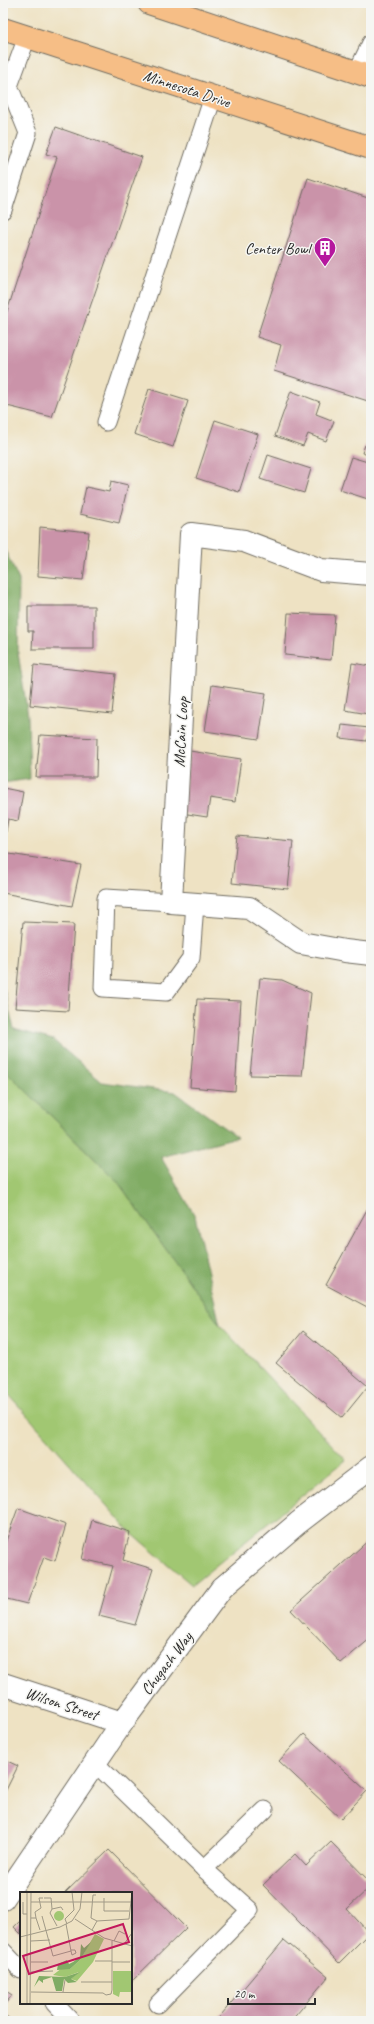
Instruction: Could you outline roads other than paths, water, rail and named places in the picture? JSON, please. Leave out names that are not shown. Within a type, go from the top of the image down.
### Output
[{"type":"main road","points":[[149,3],[364,75]]},
{"type":"main road","name":"Minnesota Drive","points":[[3,29],[371,148]]},
{"type":"street","name":"McCain Loop","points":[[171,902],[191,534],[244,541],[321,570],[371,574]]},
{"type":"street","points":[[171,902],[249,908],[301,943],[371,954]]},
{"type":"street","name":"Chugach Way","points":[[3,1899],[122,1722],[222,1588],[298,1522],[371,1467]]},
{"type":"street","name":"Wilson Street","points":[[3,1684],[122,1722]]},
{"type":"lane","points":[[3,210],[28,133],[9,86],[27,37]]},
{"type":"lane","points":[[364,75],[371,43]]},
{"type":"lane","points":[[106,422],[213,97]]},
{"type":"lane","points":[[171,902],[106,898],[103,988],[166,992],[191,958],[195,904]]},
{"type":"lane","points":[[95,1762],[204,1869],[250,1910],[158,2004]]},
{"type":"lane","points":[[204,1869],[265,1810]]},
{"type":"lane","points":[[3,1951],[20,1969]]},
{"type":"lane","points":[[55,2004],[71,2021]]},
{"type":"place","name":"Center Bowl","points":[[325,268]]}]
